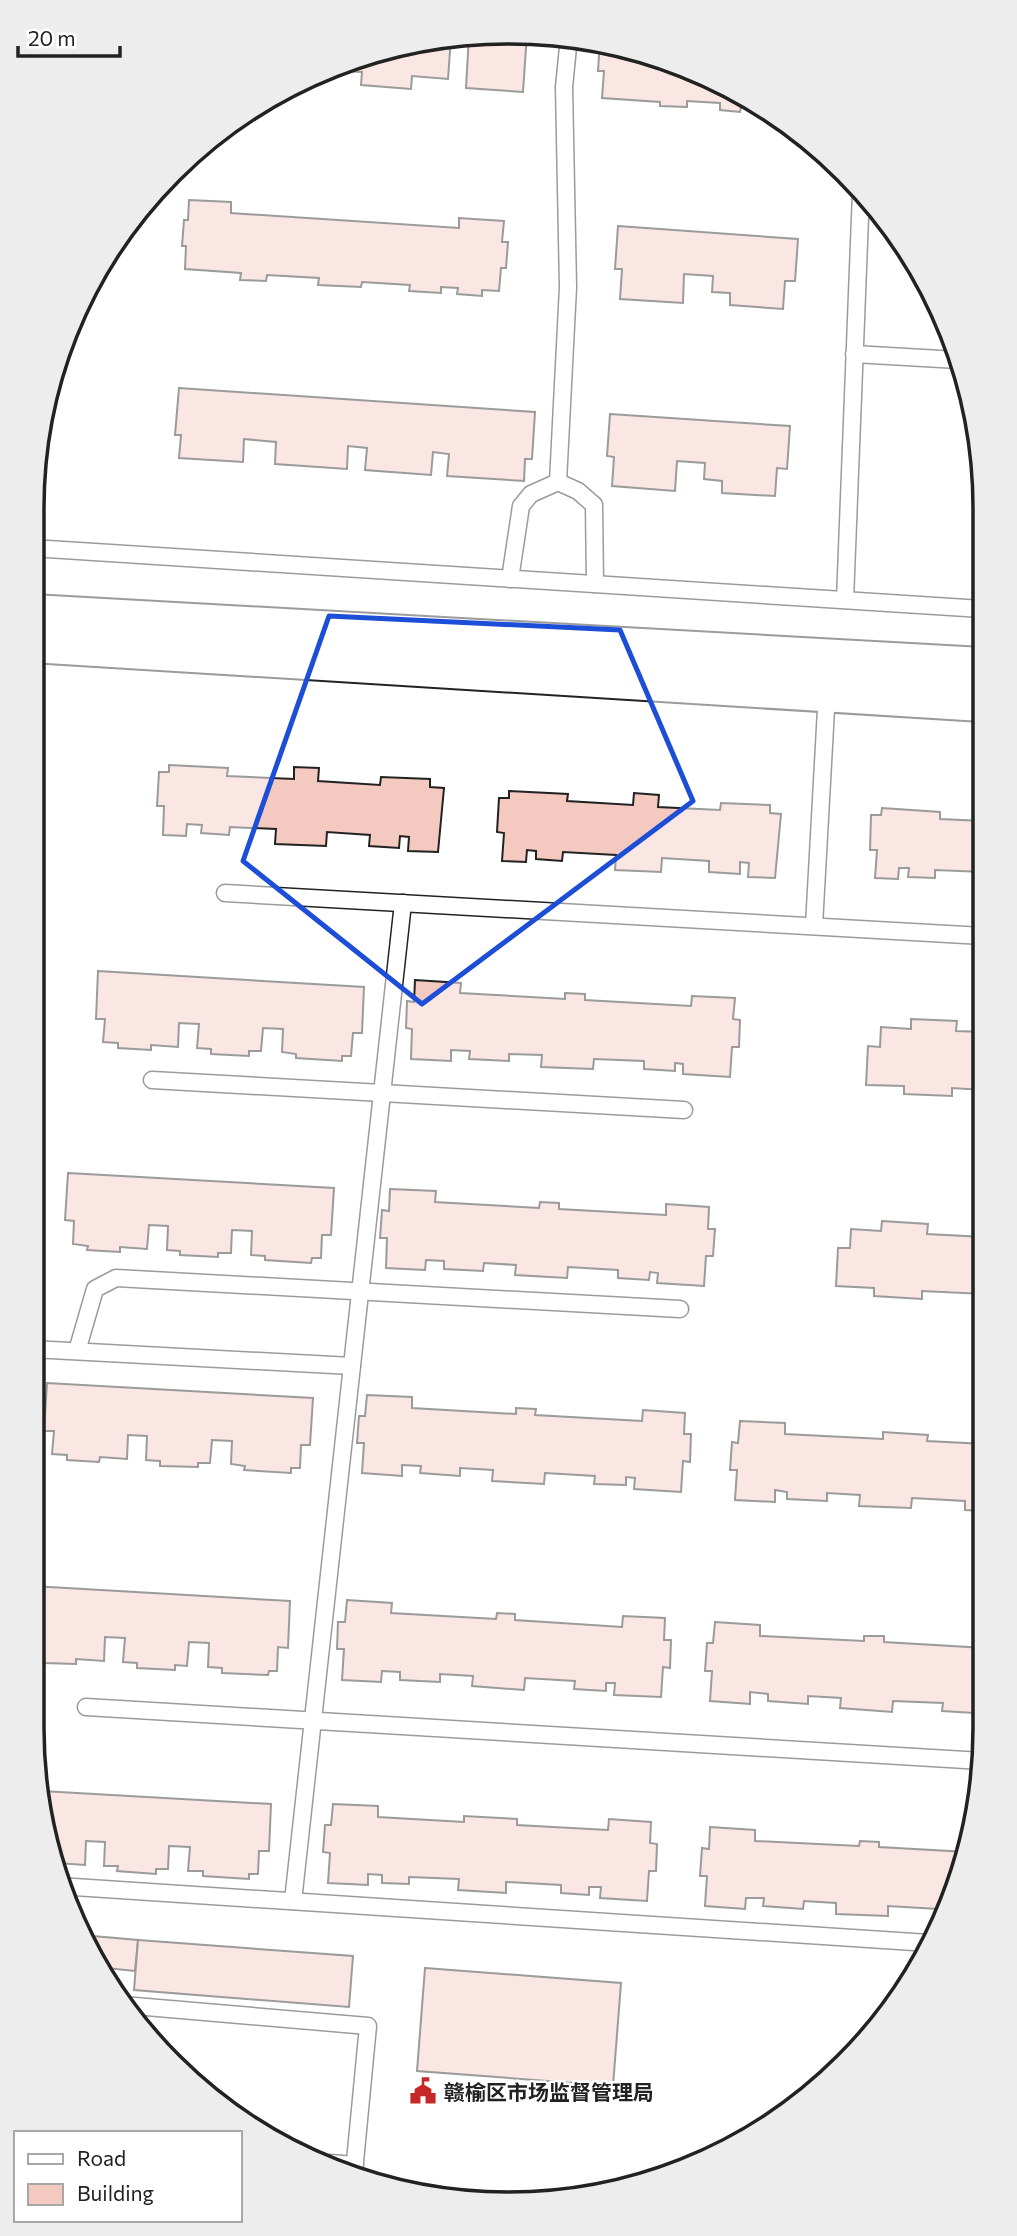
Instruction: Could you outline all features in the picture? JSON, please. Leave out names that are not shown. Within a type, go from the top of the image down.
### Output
[{"type":"main road","points":[[44,615],[828,675],[973,700]]},
{"type":"main road","points":[[44,643],[828,675],[973,667]]},
{"type":"lane","points":[[558,482],[568,287],[564,87],[568,48]]},
{"type":"lane","points":[[845,600],[860,205]]},
{"type":"lane","points":[[854,354],[949,359]]},
{"type":"lane","points":[[510,579],[521,506],[531,494],[558,482],[578,491],[594,505],[595,584]]},
{"type":"lane","points":[[44,549],[973,608]]},
{"type":"lane","points":[[814,926],[828,675]]},
{"type":"lane","points":[[225,893],[973,935]]},
{"type":"lane","points":[[293,1901],[403,903]]},
{"type":"lane","points":[[152,1080],[684,1110]]},
{"type":"lane","points":[[77,1351],[95,1289],[116,1278],[680,1309]]},
{"type":"lane","points":[[44,1350],[352,1366]]},
{"type":"lane","points":[[86,1707],[972,1760]]},
{"type":"lane","points":[[72,1887],[920,1942]]},
{"type":"lane","points":[[137,2006],[368,2026],[355,2167]]},
{"type":"highlighted area","points":[[329,616],[620,630],[693,801],[422,1004],[243,861]]},
{"type":"building","points":[[526,45],[523,92],[466,88],[468,46]]},
{"type":"building","points":[[450,48],[448,79],[412,76],[411,89],[361,85],[362,72],[350,71],[388,60]]},
{"type":"building","points":[[599,53],[629,60],[686,79],[743,107],[740,112],[720,110],[720,103],[687,101],[687,107],[660,106],[660,102],[602,98],[604,71],[598,71]]},
{"type":"building","points":[[189,200],[231,202],[231,213],[459,228],[459,218],[504,221],[502,242],[508,242],[506,268],[501,268],[499,291],[482,290],[482,296],[457,294],[458,288],[441,287],[441,293],[409,291],[410,285],[362,282],[361,287],[318,285],[319,278],[267,275],[266,281],[240,280],[241,273],[185,269],[186,246],[182,246]]},
{"type":"building","points":[[618,226],[798,239],[795,281],[785,281],[783,309],[730,305],[730,293],[712,292],[713,276],[684,274],[683,303],[620,299],[622,269],[615,269]]},
{"type":"building","points":[[179,388],[535,412],[532,459],[525,459],[524,481],[447,476],[449,454],[433,452],[431,475],[365,470],[367,448],[348,446],[347,469],[275,464],[276,442],[244,439],[243,462],[179,458],[181,435],[175,435]]},
{"type":"building","points":[[610,414],[790,426],[787,469],[777,468],[775,496],[722,493],[722,481],[704,479],[705,463],[677,461],[675,491],[612,486],[614,457],[607,456]]},
{"type":"building","points":[[169,765],[228,768],[227,776],[294,779],[294,767],[319,768],[318,781],[380,785],[381,777],[430,779],[430,787],[444,788],[438,852],[408,851],[409,837],[400,836],[399,848],[369,846],[370,835],[327,832],[326,846],[275,844],[276,829],[230,827],[229,835],[201,833],[202,825],[187,824],[186,836],[163,835],[164,806],[157,806],[159,772],[169,772]]},
{"type":"building","points":[[509,791],[568,794],[567,801],[633,805],[634,793],[659,795],[658,807],[720,810],[721,803],[770,805],[770,813],[781,814],[775,878],[748,877],[749,863],[740,862],[740,874],[709,872],[709,861],[662,858],[661,872],[615,870],[616,855],[563,852],[562,861],[536,859],[536,851],[527,850],[526,862],[502,861],[504,833],[497,832],[499,798],[509,798]]},
{"type":"building","points":[[882,808],[940,812],[940,819],[973,821],[973,872],[935,870],[935,878],[908,877],[909,868],[899,868],[898,879],[875,878],[877,850],[870,850],[871,815],[881,815]]},
{"type":"building","points":[[98,971],[364,987],[362,1033],[353,1033],[351,1056],[342,1056],[342,1061],[296,1058],[296,1054],[282,1052],[283,1029],[263,1028],[261,1051],[249,1051],[249,1056],[211,1054],[211,1049],[197,1048],[199,1024],[179,1023],[178,1047],[151,1045],[151,1050],[118,1048],[118,1043],[103,1042],[105,1019],[96,1019]]},
{"type":"building","points":[[415,980],[461,983],[460,993],[565,999],[565,993],[585,994],[585,1000],[691,1006],[692,996],[735,998],[733,1019],[740,1020],[739,1047],[732,1047],[730,1077],[683,1074],[683,1064],[675,1063],[675,1071],[644,1069],[644,1061],[594,1059],[593,1069],[541,1067],[542,1055],[509,1054],[509,1061],[469,1059],[470,1051],[451,1050],[451,1061],[411,1059],[412,1029],[406,1028],[407,1001],[414,1002]]},
{"type":"building","points":[[911,1019],[957,1021],[956,1031],[973,1032],[973,1089],[952,1088],[952,1096],[904,1094],[904,1086],[866,1085],[868,1046],[880,1047],[881,1027],[911,1029]]},
{"type":"building","points":[[68,1173],[334,1188],[331,1235],[322,1235],[321,1258],[312,1258],[311,1263],[265,1260],[265,1256],[251,1255],[252,1231],[232,1230],[231,1253],[218,1253],[218,1257],[180,1255],[180,1251],[167,1250],[168,1226],[149,1225],[147,1249],[120,1247],[120,1252],[87,1250],[88,1246],[73,1244],[74,1221],[65,1220]]},
{"type":"building","points":[[390,1189],[436,1191],[435,1202],[539,1208],[540,1202],[559,1203],[559,1209],[666,1215],[666,1204],[709,1207],[708,1229],[715,1229],[713,1256],[706,1256],[704,1286],[657,1283],[658,1273],[650,1272],[649,1280],[618,1278],[618,1270],[568,1267],[567,1278],[515,1275],[516,1265],[484,1263],[483,1271],[444,1269],[444,1261],[426,1260],[425,1270],[386,1268],[387,1238],[380,1238],[382,1210],[389,1211]]},
{"type":"building","points":[[882,1221],[928,1224],[927,1234],[973,1236],[973,1293],[922,1291],[922,1299],[874,1296],[874,1288],[836,1286],[838,1248],[850,1248],[851,1229],[881,1231]]},
{"type":"building","points":[[47,1383],[313,1398],[310,1445],[301,1445],[300,1468],[291,1468],[291,1473],[244,1470],[245,1466],[231,1464],[232,1441],[212,1440],[210,1463],[198,1463],[198,1467],[160,1466],[160,1461],[146,1460],[147,1436],[128,1435],[127,1459],[100,1457],[99,1462],[67,1460],[67,1455],[52,1454],[54,1431],[44,1431]]},
{"type":"building","points":[[367,1395],[412,1397],[412,1408],[516,1414],[516,1408],[536,1409],[535,1415],[642,1421],[643,1410],[685,1413],[684,1434],[691,1434],[690,1462],[683,1461],[681,1492],[634,1489],[635,1478],[626,1477],[626,1485],[594,1484],[595,1476],[545,1473],[544,1484],[492,1481],[493,1470],[460,1468],[460,1476],[420,1473],[421,1466],[402,1465],[402,1476],[362,1473],[364,1443],[357,1443],[359,1416],[365,1416]]},
{"type":"building","points":[[740,1421],[785,1423],[785,1434],[883,1439],[883,1432],[928,1435],[927,1441],[973,1443],[973,1510],[965,1510],[965,1501],[912,1498],[911,1508],[859,1506],[860,1495],[827,1493],[827,1501],[787,1499],[787,1492],[775,1490],[775,1502],[735,1500],[737,1470],[730,1470],[732,1442],[738,1443]]},
{"type":"building","points":[[44,1587],[290,1601],[288,1648],[278,1647],[277,1671],[269,1671],[268,1675],[222,1673],[222,1668],[208,1667],[209,1643],[189,1642],[187,1666],[175,1665],[175,1670],[137,1668],[137,1663],[123,1662],[125,1638],[105,1637],[104,1661],[76,1659],[76,1664],[44,1663]]},
{"type":"building","points":[[347,1600],[392,1603],[391,1613],[496,1619],[497,1613],[515,1614],[515,1620],[622,1627],[623,1616],[665,1618],[664,1640],[671,1640],[670,1668],[663,1667],[661,1697],[614,1695],[615,1683],[606,1683],[606,1691],[574,1689],[575,1681],[525,1678],[524,1690],[472,1686],[473,1676],[440,1674],[440,1682],[400,1680],[400,1672],[382,1671],[381,1682],[342,1680],[344,1649],[337,1649],[338,1622],[345,1622]]},
{"type":"building","points":[[715,1622],[760,1625],[760,1636],[864,1641],[864,1636],[884,1636],[884,1642],[973,1647],[973,1713],[942,1711],[943,1703],[893,1701],[892,1712],[840,1708],[841,1698],[808,1696],[808,1704],[768,1701],[768,1694],[750,1692],[750,1704],[710,1701],[712,1671],[705,1671],[707,1643],[713,1643]]},
{"type":"building","points":[[49,1791],[271,1804],[269,1851],[259,1851],[258,1874],[249,1874],[249,1879],[203,1876],[203,1871],[188,1871],[190,1847],[169,1846],[168,1869],[156,1869],[156,1874],[117,1871],[118,1866],[104,1866],[105,1842],[86,1841],[85,1865],[64,1864]]},
{"type":"building","points":[[333,1804],[378,1806],[378,1817],[464,1822],[464,1816],[517,1819],[517,1825],[608,1830],[609,1819],[651,1822],[650,1843],[657,1844],[656,1871],[649,1871],[647,1901],[600,1898],[601,1887],[589,1887],[589,1895],[561,1893],[561,1885],[506,1882],[506,1893],[458,1890],[459,1879],[409,1877],[409,1884],[382,1883],[382,1875],[368,1874],[368,1885],[328,1883],[330,1853],[323,1852],[325,1825],[331,1825]]},
{"type":"building","points":[[710,1827],[755,1830],[755,1841],[859,1846],[860,1841],[879,1842],[879,1847],[956,1851],[936,1909],[888,1906],[888,1916],[836,1914],[836,1903],[804,1901],[803,1909],[763,1906],[764,1898],[746,1898],[745,1909],[705,1906],[707,1876],[700,1876],[702,1848],[709,1849]]},
{"type":"building","points":[[94,1936],[138,1940],[135,1971],[111,1969]]},
{"type":"building","points":[[138,1940],[353,1956],[349,2007],[134,1990]]},
{"type":"building","points":[[425,1968],[621,1983],[613,2086],[417,2071]]},
{"type":"place","name":"赣榆区市场监督管理局","points":[[423,2091]]}]
